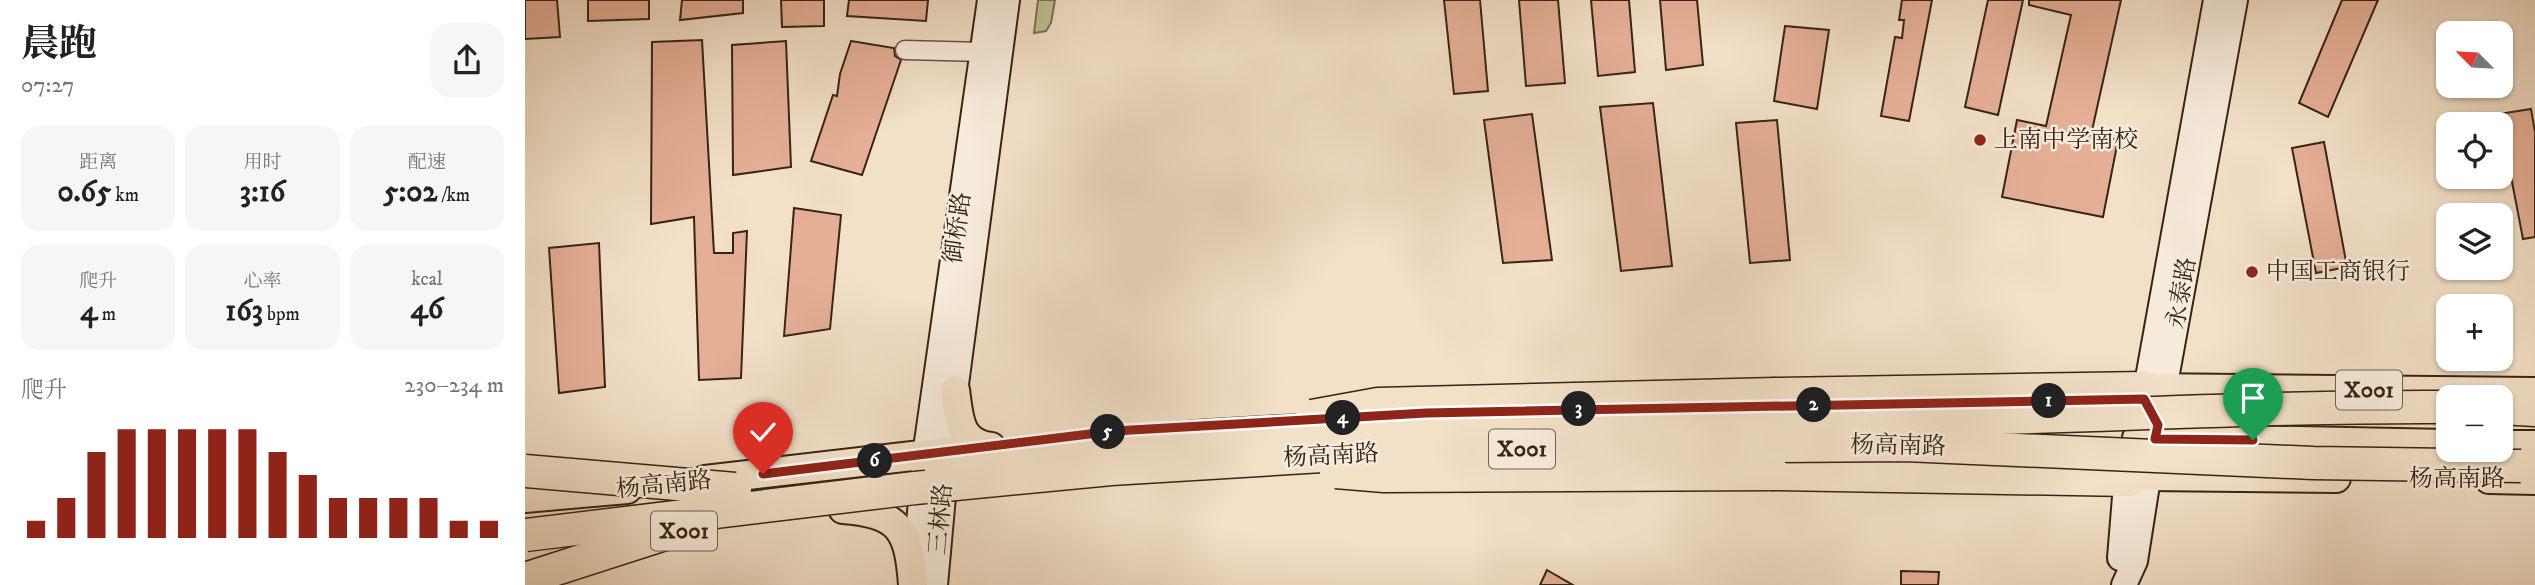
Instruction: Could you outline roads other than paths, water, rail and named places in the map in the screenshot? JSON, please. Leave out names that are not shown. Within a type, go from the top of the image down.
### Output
[{"type":"highway","points":[[1211,450],[1378,404],[1890,393],[2144,436]]},
{"type":"highway","name":"杨高南路","points":[[525,536],[736,500],[915,488],[1111,469],[1211,450],[1471,425],[1920,420],[2317,407],[2436,407]]},
{"type":"highway","points":[[1211,450],[1384,476],[1899,468],[1944,477],[2144,436]]},
{"type":"highway","name":"杨高南路","points":[[1211,450],[1355,454],[1549,448],[1905,445],[2313,463],[2526,464]]},
{"type":"highway","name":"X001","points":[[525,471],[736,500]]},
{"type":"highway","name":"X001","points":[[525,579],[736,500]]},
{"type":"main road","name":"御桥路","points":[[936,454],[990,0]]},
{"type":"main road","name":"御桥路","points":[[936,454],[955,390],[1007,0]]},
{"type":"main road","name":"永泰路","points":[[2144,436],[2216,0]]},
{"type":"main road","name":"永泰路","points":[[2123,585],[2120,558],[2235,0]]},
{"type":"main road","name":"杨高南路","points":[[2144,436],[2203,388],[2523,411]]},
{"type":"main road","points":[[955,390],[958,413],[967,436],[973,442],[991,447]]},
{"type":"main road","name":"杨高南路","points":[[525,536],[613,540],[932,496],[1118,478],[1211,450],[1426,413],[2436,444]]},
{"type":"main road","name":"杨高南路","points":[[1899,468],[2144,436],[2436,427]]},
{"type":"main road","name":"杨高南路","points":[[525,498],[936,454],[1114,431],[1211,450]]},
{"type":"main road","name":"杨高南路","points":[[2144,436],[2193,477],[2526,464]]},
{"type":"main road","name":"三林路","points":[[913,585],[932,496],[936,454]]},
{"type":"main road","name":"三林路","points":[[932,496],[935,585]]},
{"type":"main road","points":[[843,509],[869,511],[883,515],[896,524],[909,550],[913,585]]},
{"type":"street","points":[[905,50],[983,52]]},
{"type":"place","name":"上南中学南校","points":[[1980,140]]},
{"type":"place","name":"中国工商银行","points":[[2252,272]]}]
